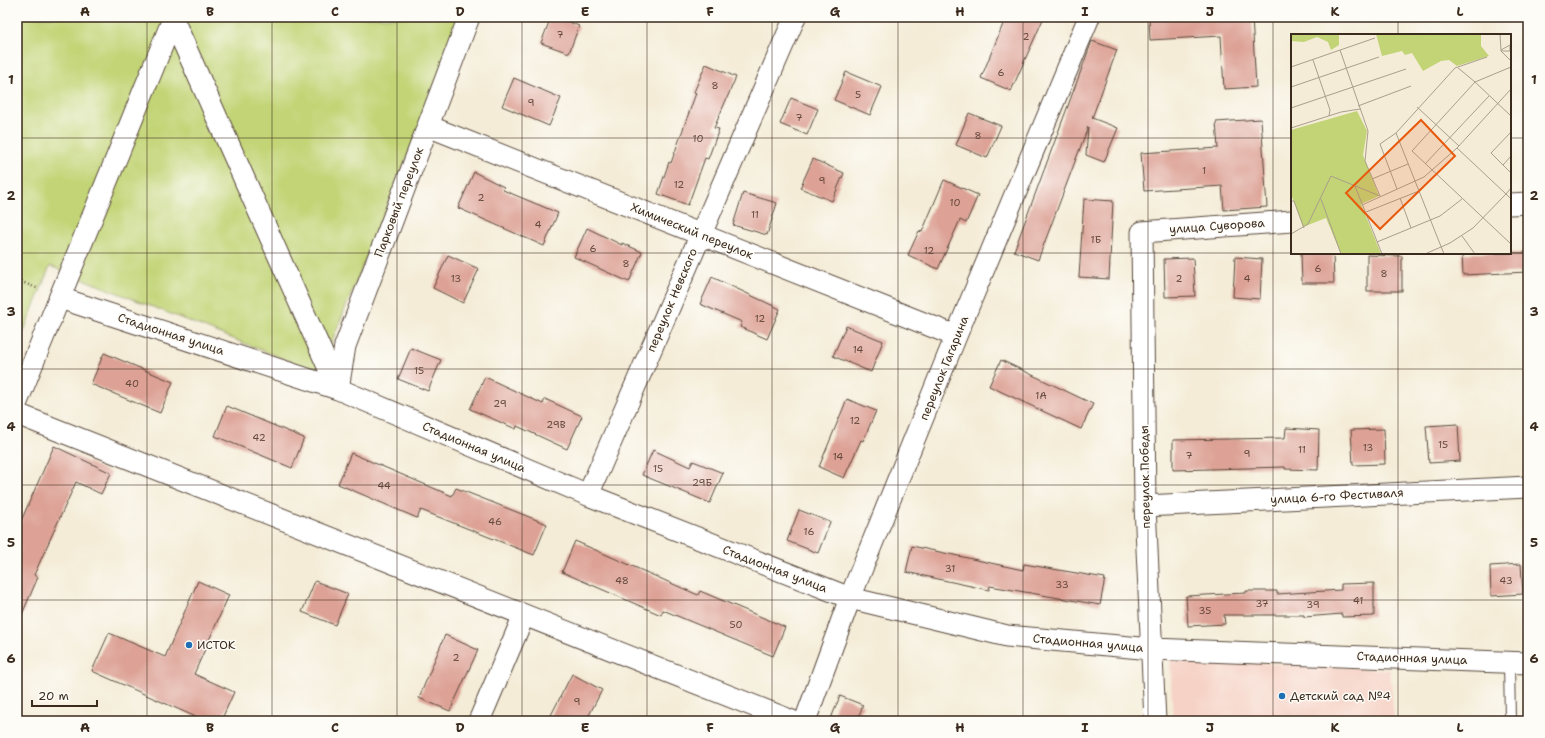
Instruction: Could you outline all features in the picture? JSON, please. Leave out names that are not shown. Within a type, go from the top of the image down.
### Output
[{"type":"street","name":"Парковый переулок","points":[[338,389],[345,346],[469,17]]},
{"type":"street","name":"переулок Невского","points":[[588,495],[795,17]]},
{"type":"street","name":"переулок Гагарина","points":[[805,721],[850,598],[956,336],[1089,17]]},
{"type":"street","points":[[17,402],[172,18]]},
{"type":"street","points":[[172,18],[338,389]]},
{"type":"street","name":"Химический переулок","points":[[428,126],[956,336]]},
{"type":"street","points":[[1511,204],[1528,203]]},
{"type":"street","name":"улица Суворова","points":[[1142,232],[1291,221]]},
{"type":"street","name":"переулок Победы","points":[[1142,232],[1145,506],[1155,721]]},
{"type":"street","name":"Стадионная улица","points":[[60,298],[338,389],[588,495],[850,598],[1007,636],[1152,649],[1519,662]]},
{"type":"street","points":[[17,414],[792,721]]},
{"type":"street","name":"улица 6-го Фестиваля","points":[[1145,506],[1528,487]]},
{"type":"street","points":[[479,721],[524,615]]},
{"type":"lane","points":[[1510,721],[1519,662]]},
{"type":"shaded area","name":"Детский сад №4","points":[[1170,658],[1390,670],[1394,721],[1173,721]]},
{"type":"green space","points":[[17,17],[464,17],[319,373],[50,266],[17,348]]},
{"type":"building","points":[[551,17],[557,17],[579,26],[569,53],[541,43]]},
{"type":"building","points":[[1006,17],[1044,17],[1011,91],[981,78]]},
{"type":"building","points":[[1252,17],[1256,87],[1224,89],[1221,36],[1150,40],[1149,18]]},
{"type":"building","points":[[1092,41],[1117,50],[1092,118],[1118,128],[1104,162],[1086,155],[1088,127],[1038,260],[1014,251]]},
{"type":"building","points":[[706,64],[736,77],[714,128],[719,129],[708,159],[705,158],[688,205],[658,194],[669,162],[671,163],[696,93],[694,92]]},
{"type":"building","points":[[846,72],[882,87],[870,115],[834,100]]},
{"type":"building","points":[[514,78],[561,98],[549,126],[502,106]]},
{"type":"building","points":[[791,98],[818,109],[807,135],[780,124]]},
{"type":"building","points":[[969,113],[1001,126],[987,158],[956,145]]},
{"type":"building","points":[[1261,119],[1267,207],[1224,210],[1222,186],[1144,191],[1141,153],[1218,148],[1216,122]]},
{"type":"building","points":[[813,159],[844,173],[832,201],[800,188]]},
{"type":"building","points":[[474,172],[504,187],[503,190],[558,213],[544,246],[458,208]]},
{"type":"building","points":[[944,180],[978,195],[966,223],[960,220],[938,269],[908,255],[919,231],[922,232]]},
{"type":"building","points":[[743,193],[777,203],[767,235],[733,225]]},
{"type":"building","points":[[1084,199],[1113,201],[1109,279],[1079,277]]},
{"type":"building","points":[[587,228],[622,245],[622,243],[642,252],[629,282],[574,257]]},
{"type":"building","points":[[1528,253],[1528,272],[1463,275],[1462,254]]},
{"type":"building","points":[[1301,254],[1333,254],[1334,283],[1302,283]]},
{"type":"building","points":[[448,255],[479,269],[463,303],[433,288]]},
{"type":"building","points":[[1367,255],[1402,256],[1402,291],[1367,291]]},
{"type":"building","points":[[1235,257],[1262,259],[1260,299],[1233,297]]},
{"type":"building","points":[[1193,258],[1195,296],[1165,297],[1164,259]]},
{"type":"building","points":[[712,277],[780,309],[767,339],[740,327],[742,322],[700,304]]},
{"type":"building","points":[[846,326],[883,341],[871,372],[833,356]]},
{"type":"building","points":[[411,348],[441,360],[428,391],[398,379]]},
{"type":"building","points":[[104,353],[173,382],[160,413],[91,384]]},
{"type":"building","points":[[1001,360],[1093,404],[1081,429],[989,386]]},
{"type":"building","points":[[485,377],[543,404],[545,399],[582,416],[567,449],[517,426],[516,429],[470,409]]},
{"type":"building","points":[[847,399],[876,411],[844,478],[819,467]]},
{"type":"building","points":[[227,406],[304,438],[292,468],[215,436]]},
{"type":"building","points":[[1458,424],[1460,461],[1429,463],[1426,426]]},
{"type":"building","points":[[1286,428],[1319,430],[1318,470],[1285,469],[1285,467],[1173,470],[1173,440],[1285,438]]},
{"type":"building","points":[[1384,429],[1385,464],[1353,465],[1351,430]]},
{"type":"building","points":[[54,446],[111,473],[101,494],[76,482],[34,575],[38,577],[17,626],[17,530]]},
{"type":"building","points":[[653,450],[690,467],[693,461],[723,473],[710,503],[642,475]]},
{"type":"building","points":[[351,453],[452,496],[456,488],[547,524],[534,555],[421,510],[417,518],[338,484]]},
{"type":"building","points":[[799,510],[830,522],[818,553],[787,541]]},
{"type":"building","points":[[575,541],[698,595],[700,591],[785,627],[773,656],[663,610],[661,615],[562,572]]},
{"type":"building","points":[[912,546],[1023,570],[1024,564],[1105,578],[1100,605],[990,586],[989,590],[906,572]]},
{"type":"building","points":[[1521,564],[1523,594],[1491,596],[1490,566]]},
{"type":"building","name":"ИСТОК","points":[[198,581],[229,595],[194,674],[234,692],[221,721],[205,721],[92,671],[109,633],[165,657]]},
{"type":"building","points":[[315,581],[348,594],[335,625],[302,612]]},
{"type":"building","points":[[1374,583],[1374,616],[1342,617],[1342,614],[1304,617],[1304,615],[1224,615],[1225,624],[1188,626],[1186,596],[1246,593],[1246,591],[1277,591],[1277,594],[1341,590],[1341,584]]},
{"type":"building","points":[[445,635],[478,650],[450,711],[419,698]]},
{"type":"building","points":[[572,674],[602,690],[586,721],[548,721]]},
{"type":"building","points":[[840,696],[863,705],[857,721],[830,721]]},
{"type":"place","name":"ИСТОК","points":[[189,645]]},
{"type":"place","name":"Детский сад №4","points":[[1282,696]]}]
